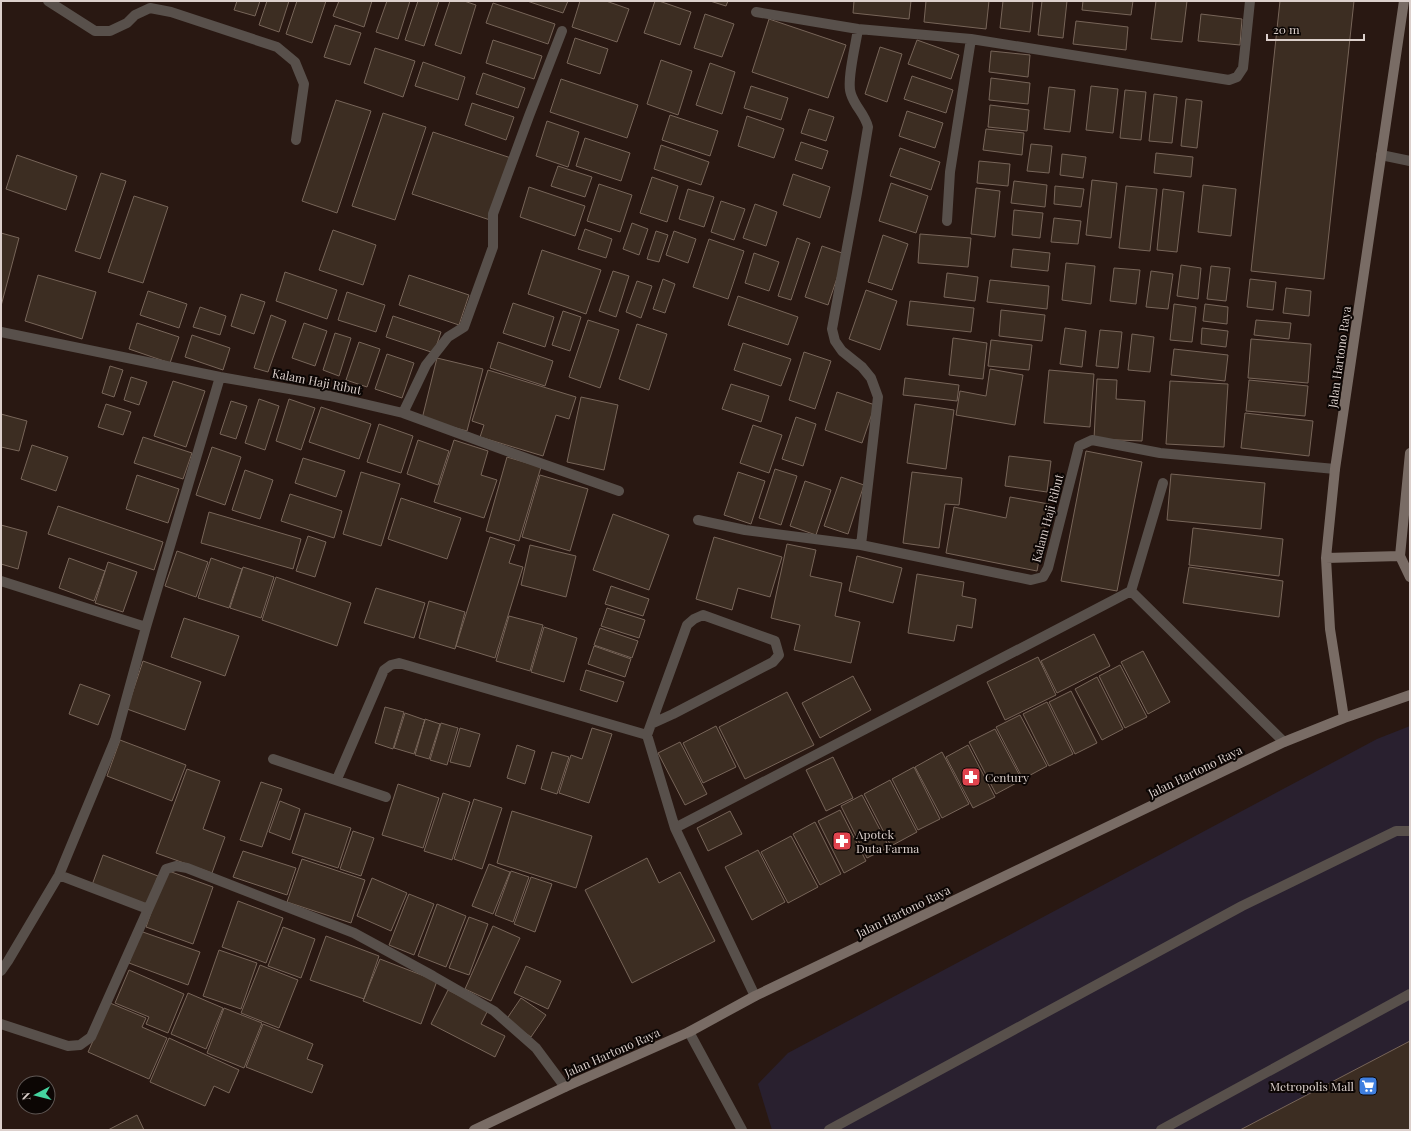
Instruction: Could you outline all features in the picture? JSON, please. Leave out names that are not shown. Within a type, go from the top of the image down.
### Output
[{"type":"street","points":[[48,1],[95,30],[110,31],[127,23],[135,15],[150,8],[171,12],[277,48],[295,62],[304,84],[296,140]]},
{"type":"street","points":[[756,12],[858,29],[971,39],[1229,80],[1237,77],[1243,68],[1250,1]]},
{"type":"street","name":"Jalan Hartono Raya","points":[[1344,718],[1330,629],[1326,558],[1335,469],[1404,1]]},
{"type":"street","points":[[858,29],[849,82],[850,92],[856,105],[863,113],[868,128],[832,329],[835,340],[842,351],[862,367],[871,378],[878,397],[861,545]]},
{"type":"street","points":[[403,413],[426,365],[448,337],[464,327],[493,247],[493,214],[562,31]]},
{"type":"street","points":[[947,221],[950,172],[971,39]]},
{"type":"street","points":[[1381,155],[1410,161]]},
{"type":"street","name":"Kalam Haji Ribut","points":[[1,332],[220,377],[330,396],[403,413],[523,458],[619,491]]},
{"type":"street","points":[[1,971],[59,875],[115,740],[146,627],[220,377]]},
{"type":"street","name":"Kalam Haji Ribut","points":[[698,520],[745,530],[861,545],[1031,580],[1043,577],[1048,568],[1080,446],[1092,440],[1160,452],[1335,469]]},
{"type":"street","points":[[1410,453],[1400,556],[1410,577]]},
{"type":"street","points":[[675,828],[1131,591],[1163,484]]},
{"type":"street","points":[[1326,558],[1400,556]]},
{"type":"street","points":[[1,581],[146,627]]},
{"type":"street","points":[[1131,591],[1284,742]]},
{"type":"street","points":[[651,724],[773,662],[779,655],[775,642],[703,615],[694,619],[687,625],[651,724],[647,735],[675,828],[755,996]]},
{"type":"street","points":[[337,779],[384,670],[391,665],[399,664],[647,735]]},
{"type":"street","name":"Jalan Hartono Raya","points":[[474,1130],[565,1087],[689,1032],[755,996],[1284,742],[1344,718],[1410,695]]},
{"type":"street","points":[[273,759],[386,796]]},
{"type":"street","points":[[829,1130],[1242,906],[1396,831],[1410,831]]},
{"type":"street","points":[[1,1024],[68,1046],[80,1045],[90,1038],[166,869],[176,866],[186,868],[354,933],[433,976],[494,1011],[536,1048],[565,1087]]},
{"type":"street","points":[[59,875],[148,909]]},
{"type":"street","points":[[1161,1130],[1410,994]]},
{"type":"street","points":[[689,1032],[742,1130]]},
{"type":"shaded area","points":[[1410,726],[1410,1130],[772,1130],[758,1084],[788,1053],[1377,739]]},
{"type":"building","points":[[237,1],[260,1],[255,16],[234,10]]},
{"type":"building","points":[[267,1],[289,1],[279,32],[259,25]]},
{"type":"building","points":[[297,1],[326,1],[312,43],[286,34]]},
{"type":"building","points":[[339,1],[372,1],[364,27],[333,16]]},
{"type":"building","points":[[387,1],[410,1],[398,39],[376,32]]},
{"type":"building","points":[[418,1],[439,1],[424,46],[405,40]]},
{"type":"building","points":[[450,1],[464,1],[476,5],[461,54],[435,45]]},
{"type":"building","points":[[527,1],[568,1],[563,13]]},
{"type":"building","points":[[580,1],[606,1],[629,9],[617,42],[572,27]]},
{"type":"building","points":[[655,1],[691,12],[680,45],[644,33]]},
{"type":"building","points":[[710,1],[728,1],[726,6]]},
{"type":"building","points":[[854,1],[911,1],[909,19],[853,13]]},
{"type":"building","points":[[926,1],[989,1],[986,29],[924,22]]},
{"type":"building","points":[[1003,1],[1033,1],[1030,32],[1000,28]]},
{"type":"building","points":[[1042,1],[1067,1],[1063,38],[1038,35]]},
{"type":"building","points":[[1083,1],[1133,1],[1131,15],[1082,10]]},
{"type":"building","points":[[1156,1],[1187,1],[1182,42],[1151,39]]},
{"type":"building","points":[[1280,1],[1354,1],[1324,279],[1251,271]]},
{"type":"building","points":[[493,3],[555,24],[548,44],[486,23]]},
{"type":"building","points":[[705,14],[734,24],[722,57],[694,48]]},
{"type":"building","points":[[1201,14],[1242,19],[1240,45],[1198,41]]},
{"type":"building","points":[[769,19],[846,45],[828,98],[752,72]]},
{"type":"building","points":[[1076,21],[1128,27],[1126,50],[1073,44]]},
{"type":"building","points":[[335,25],[361,33],[350,65],[324,57]]},
{"type":"building","points":[[575,38],[608,49],[600,74],[567,63]]},
{"type":"building","points":[[493,40],[542,56],[534,79],[486,63]]},
{"type":"building","points":[[917,40],[959,55],[951,79],[908,64]]},
{"type":"building","points":[[880,47],[902,54],[887,102],[865,94]]},
{"type":"building","points":[[375,48],[415,61],[403,97],[364,83]]},
{"type":"building","points":[[991,51],[1030,55],[1028,77],[989,72]]},
{"type":"building","points":[[661,60],[692,71],[678,115],[647,104]]},
{"type":"building","points":[[423,62],[465,77],[458,100],[415,86]]},
{"type":"building","points":[[710,63],[735,72],[722,114],[696,105]]},
{"type":"building","points":[[483,73],[525,88],[518,108],[476,94]]},
{"type":"building","points":[[912,76],[953,90],[946,113],[904,99]]},
{"type":"building","points":[[991,78],[1030,83],[1028,104],[989,100]]},
{"type":"building","points":[[561,79],[638,105],[627,138],[550,112]]},
{"type":"building","points":[[751,86],[788,98],[781,120],[744,108]]},
{"type":"building","points":[[1091,86],[1118,89],[1113,133],[1086,130]]},
{"type":"building","points":[[1049,87],[1075,90],[1070,132],[1044,129]]},
{"type":"building","points":[[1125,90],[1146,92],[1141,140],[1120,138]]},
{"type":"building","points":[[1154,94],[1177,97],[1172,143],[1149,141]]},
{"type":"building","points":[[1186,99],[1202,101],[1197,148],[1181,146]]},
{"type":"building","points":[[336,100],[371,111],[337,213],[302,201]]},
{"type":"building","points":[[472,103],[514,117],[506,140],[465,125]]},
{"type":"building","points":[[990,105],[1029,110],[1027,131],[988,127]]},
{"type":"building","points":[[809,109],[834,117],[826,141],[801,133]]},
{"type":"building","points":[[907,111],[943,123],[935,148],[899,136]]},
{"type":"building","points":[[383,113],[426,127],[395,220],[352,206]]},
{"type":"building","points":[[670,115],[718,131],[710,156],[662,140]]},
{"type":"building","points":[[747,116],[784,129],[774,158],[738,146]]},
{"type":"building","points":[[547,121],[579,132],[568,167],[536,156]]},
{"type":"building","points":[[986,129],[1024,133],[1022,155],[983,150]]},
{"type":"building","points":[[433,132],[511,158],[490,220],[412,194]]},
{"type":"building","points":[[585,138],[630,153],[621,181],[576,166]]},
{"type":"building","points":[[801,142],[828,151],[822,169],[795,160]]},
{"type":"building","points":[[1031,144],[1052,146],[1049,173],[1027,171]]},
{"type":"building","points":[[661,145],[709,162],[701,185],[654,169]]},
{"type":"building","points":[[900,148],[940,162],[931,190],[890,176]]},
{"type":"building","points":[[1156,153],[1193,157],[1191,177],[1154,173]]},
{"type":"building","points":[[1062,154],[1086,157],[1083,178],[1060,175]]},
{"type":"building","points":[[17,155],[77,176],[66,210],[6,189]]},
{"type":"building","points":[[979,161],[1010,164],[1008,186],[977,183]]},
{"type":"building","points":[[558,166],[592,177],[585,197],[551,186]]},
{"type":"building","points":[[101,173],[126,181],[100,259],[75,251]]},
{"type":"building","points":[[793,174],[830,187],[820,218],[783,205]]},
{"type":"building","points":[[652,177],[678,186],[667,222],[640,213]]},
{"type":"building","points":[[1092,180],[1117,183],[1111,238],[1086,235]]},
{"type":"building","points":[[1014,181],[1047,185],[1045,207],[1011,203]]},
{"type":"building","points":[[891,183],[928,196],[916,233],[879,221]]},
{"type":"building","points":[[599,184],[632,195],[620,232],[587,221]]},
{"type":"building","points":[[1203,185],[1236,189],[1231,236],[1198,232]]},
{"type":"building","points":[[1055,186],[1084,189],[1081,207],[1054,204]]},
{"type":"building","points":[[1126,186],[1157,189],[1150,251],[1119,248]]},
{"type":"building","points":[[529,187],[585,206],[575,236],[520,217]]},
{"type":"building","points":[[976,188],[1000,191],[995,237],[971,234]]},
{"type":"building","points":[[688,189],[714,197],[704,227],[679,219]]},
{"type":"building","points":[[1163,189],[1184,192],[1177,252],[1157,250]]},
{"type":"building","points":[[134,196],[168,207],[143,283],[108,272]]},
{"type":"building","points":[[721,201],[745,209],[734,240],[711,232]]},
{"type":"building","points":[[755,204],[777,212],[766,246],[743,238]]},
{"type":"building","points":[[1014,210],[1043,213],[1040,238],[1012,235]]},
{"type":"building","points":[[1054,218],[1081,221],[1078,244],[1051,242]]},
{"type":"building","points":[[632,223],[648,229],[639,255],[623,249]]},
{"type":"building","points":[[585,229],[612,239],[606,258],[578,249]]},
{"type":"building","points":[[333,230],[376,245],[363,285],[319,270]]},
{"type":"building","points":[[656,231],[668,235],[659,262],[647,259]]},
{"type":"building","points":[[674,231],[696,239],[688,263],[666,255]]},
{"type":"building","points":[[1,233],[19,238],[1,306]]},
{"type":"building","points":[[920,234],[971,238],[968,267],[918,263]]},
{"type":"building","points":[[883,235],[908,244],[892,290],[868,282]]},
{"type":"building","points":[[797,238],[810,243],[791,300],[778,296]]},
{"type":"building","points":[[709,239],[744,251],[728,299],[693,287]]},
{"type":"building","points":[[822,246],[845,254],[828,305],[805,297]]},
{"type":"building","points":[[1013,249],[1050,253],[1048,271],[1011,267]]},
{"type":"building","points":[[542,250],[601,270],[586,314],[528,294]]},
{"type":"building","points":[[754,253],[779,262],[769,291],[745,283]]},
{"type":"building","points":[[1066,263],[1095,266],[1091,304],[1062,300]]},
{"type":"building","points":[[1181,265],[1201,268],[1198,299],[1177,296]]},
{"type":"building","points":[[1211,266],[1230,268],[1226,301],[1207,299]]},
{"type":"building","points":[[1114,268],[1140,270],[1136,304],[1110,301]]},
{"type":"building","points":[[613,271],[629,276],[616,317],[599,311]]},
{"type":"building","points":[[1151,271],[1173,274],[1168,309],[1146,307]]},
{"type":"building","points":[[285,272],[337,290],[327,319],[276,301]]},
{"type":"building","points":[[947,273],[978,277],[975,301],[944,297]]},
{"type":"building","points":[[38,275],[96,292],[82,339],[25,321]]},
{"type":"building","points":[[409,275],[469,295],[459,325],[399,305]]},
{"type":"building","points":[[663,279],[675,284],[665,313],[653,309]]},
{"type":"building","points":[[1250,279],[1276,282],[1273,310],[1247,307]]},
{"type":"building","points":[[990,280],[1049,286],[1047,309],[987,302]]},
{"type":"building","points":[[637,281],[652,286],[641,318],[626,312]]},
{"type":"building","points":[[1286,288],[1311,291],[1309,316],[1283,313]]},
{"type":"building","points":[[866,290],[897,301],[880,350],[849,339]]},
{"type":"building","points":[[148,291],[187,304],[179,328],[140,315]]},
{"type":"building","points":[[347,292],[385,305],[376,332],[338,320]]},
{"type":"building","points":[[241,294],[265,302],[254,334],[231,326]]},
{"type":"building","points":[[738,296],[798,317],[788,345],[728,325]]},
{"type":"building","points":[[910,301],[974,308],[971,332],[907,325]]},
{"type":"building","points":[[513,303],[554,317],[545,347],[503,333]]},
{"type":"building","points":[[1174,304],[1196,307],[1192,342],[1170,340]]},
{"type":"building","points":[[1205,304],[1228,307],[1227,324],[1203,321]]},
{"type":"building","points":[[200,307],[226,316],[220,335],[193,327]]},
{"type":"building","points":[[1001,310],[1045,315],[1042,341],[999,336]]},
{"type":"building","points":[[563,311],[581,317],[570,351],[552,345]]},
{"type":"building","points":[[271,315],[286,321],[268,372],[254,368]]},
{"type":"building","points":[[393,316],[441,332],[434,353],[386,337]]},
{"type":"building","points":[[588,320],[619,330],[600,388],[569,377]]},
{"type":"building","points":[[1256,320],[1291,323],[1289,339],[1254,335]]},
{"type":"building","points":[[137,323],[179,337],[170,363],[129,349]]},
{"type":"building","points":[[304,323],[327,331],[315,366],[292,358]]},
{"type":"building","points":[[637,324],[667,334],[649,390],[619,379]]},
{"type":"building","points":[[1065,328],[1086,331],[1082,367],[1060,364]]},
{"type":"building","points":[[1202,328],[1228,331],[1226,347],[1201,344]]},
{"type":"building","points":[[1100,330],[1122,332],[1118,368],[1096,366]]},
{"type":"building","points":[[335,333],[351,338],[339,376],[323,370]]},
{"type":"building","points":[[1132,334],[1154,337],[1150,372],[1128,370]]},
{"type":"building","points":[[192,335],[230,348],[223,370],[185,357]]},
{"type":"building","points":[[953,338],[987,343],[983,379],[949,375]]},
{"type":"building","points":[[1251,339],[1311,344],[1308,383],[1248,378]]},
{"type":"building","points":[[991,340],[1032,345],[1029,370],[988,366]]},
{"type":"building","points":[[359,342],[380,349],[367,387],[346,380]]},
{"type":"building","points":[[498,342],[553,361],[545,386],[490,368]]},
{"type":"building","points":[[743,343],[791,359],[781,386],[734,370]]},
{"type":"building","points":[[1174,349],[1228,355],[1225,381],[1171,375]]},
{"type":"building","points":[[804,352],[831,361],[815,409],[789,400]]},
{"type":"building","points":[[387,354],[414,363],[402,398],[375,389]]},
{"type":"building","points":[[437,358],[483,369],[467,431],[422,419]]},
{"type":"building","points":[[110,366],[123,370],[114,397],[102,393]]},
{"type":"building","points":[[990,369],[1023,375],[1015,425],[956,415],[960,391],[986,396]]},
{"type":"building","points":[[488,370],[576,397],[569,419],[556,415],[543,456],[480,437],[484,425],[472,421]]},
{"type":"building","points":[[1049,370],[1094,374],[1090,427],[1044,423]]},
{"type":"building","points":[[131,377],[147,382],[139,405],[124,400]]},
{"type":"building","points":[[905,378],[959,385],[957,401],[903,395]]},
{"type":"building","points":[[1097,379],[1117,380],[1116,399],[1145,401],[1142,441],[1094,439]]},
{"type":"building","points":[[1249,380],[1308,386],[1305,416],[1246,411]]},
{"type":"building","points":[[173,381],[205,391],[186,447],[154,436]]},
{"type":"building","points":[[1170,381],[1228,384],[1224,447],[1166,444]]},
{"type":"building","points":[[731,384],[769,396],[761,422],[722,409]]},
{"type":"building","points":[[837,392],[875,405],[862,443],[825,430]]},
{"type":"building","points":[[581,397],[618,405],[604,470],[567,462]]},
{"type":"building","points":[[259,399],[279,406],[265,450],[245,443]]},
{"type":"building","points":[[289,399],[315,408],[301,450],[276,441]]},
{"type":"building","points":[[231,401],[247,406],[236,439],[220,434]]},
{"type":"building","points":[[106,404],[131,412],[123,435],[98,427]]},
{"type":"building","points":[[915,404],[954,410],[946,469],[907,463]]},
{"type":"building","points":[[321,407],[371,424],[359,459],[309,442]]},
{"type":"building","points":[[1245,413],[1313,421],[1309,456],[1241,448]]},
{"type":"building","points":[[1,414],[27,421],[19,451],[1,447]]},
{"type":"building","points":[[796,417],[816,424],[803,466],[782,459]]},
{"type":"building","points":[[379,424],[413,436],[401,473],[367,462]]},
{"type":"building","points":[[753,425],[782,435],[769,473],[740,463]]},
{"type":"building","points":[[143,437],[192,453],[183,479],[134,463]]},
{"type":"building","points":[[418,440],[449,451],[438,485],[407,474]]},
{"type":"building","points":[[454,440],[488,451],[481,475],[497,480],[484,518],[434,502]]},
{"type":"building","points":[[32,445],[68,457],[56,491],[21,479]]},
{"type":"building","points":[[212,447],[241,457],[225,505],[196,495]]},
{"type":"building","points":[[1086,451],[1142,462],[1117,591],[1061,581]]},
{"type":"building","points":[[1009,456],[1051,461],[1047,492],[1005,486]]},
{"type":"building","points":[[507,457],[541,467],[519,541],[486,531]]},
{"type":"building","points":[[303,458],[345,471],[336,497],[295,483]]},
{"type":"building","points":[[775,469],[797,476],[781,525],[759,518]]},
{"type":"building","points":[[245,470],[273,480],[260,519],[232,510]]},
{"type":"building","points":[[361,472],[400,484],[381,546],[343,534]]},
{"type":"building","points":[[738,472],[765,481],[751,524],[724,515]]},
{"type":"building","points":[[912,472],[962,478],[959,505],[945,504],[939,548],[903,543]]},
{"type":"building","points":[[1171,474],[1265,483],[1261,529],[1167,520]]},
{"type":"building","points":[[137,475],[179,489],[168,523],[126,509]]},
{"type":"building","points":[[540,475],[588,489],[570,551],[522,537]]},
{"type":"building","points":[[841,477],[864,485],[848,534],[824,526]]},
{"type":"building","points":[[805,481],[831,490],[816,535],[790,526]]},
{"type":"building","points":[[290,494],[342,511],[334,538],[281,521]]},
{"type":"building","points":[[1010,497],[1049,504],[1037,571],[946,553],[954,507],[1006,518]]},
{"type":"building","points":[[401,498],[461,518],[447,559],[388,539]]},
{"type":"building","points":[[58,506],[163,542],[154,570],[48,534]]},
{"type":"building","points":[[209,512],[301,539],[293,569],[201,543]]},
{"type":"building","points":[[613,514],[669,535],[649,590],[593,570]]},
{"type":"building","points":[[1,525],[27,532],[18,569],[1,564]]},
{"type":"building","points":[[1193,528],[1283,539],[1279,576],[1189,565]]},
{"type":"building","points":[[308,536],[326,542],[315,577],[296,571]]},
{"type":"building","points":[[490,537],[515,545],[509,563],[523,567],[495,658],[456,646]]},
{"type":"building","points":[[714,537],[782,557],[770,597],[738,588],[732,610],[696,599]]},
{"type":"building","points":[[787,544],[816,550],[810,576],[842,583],[835,616],[860,622],[851,663],[794,650],[800,625],[771,618]]},
{"type":"building","points":[[530,545],[576,556],[566,597],[521,585]]},
{"type":"building","points":[[177,551],[208,562],[196,597],[165,586]]},
{"type":"building","points":[[857,556],[902,568],[893,603],[849,591]]},
{"type":"building","points":[[69,558],[105,571],[94,601],[59,588]]},
{"type":"building","points":[[211,558],[242,569],[229,608],[198,598]]},
{"type":"building","points":[[108,562],[137,572],[123,612],[95,603]]},
{"type":"building","points":[[243,567],[274,577],[261,618],[230,608]]},
{"type":"building","points":[[1189,567],[1283,581],[1279,617],[1183,603]]},
{"type":"building","points":[[917,574],[964,582],[962,596],[976,599],[972,628],[957,625],[954,641],[908,633]]},
{"type":"building","points":[[276,577],[351,603],[337,646],[262,620]]},
{"type":"building","points":[[611,586],[649,599],[643,616],[605,604]]},
{"type":"building","points":[[376,588],[425,603],[414,638],[364,623]]},
{"type":"building","points":[[429,601],[465,612],[455,649],[419,638]]},
{"type":"building","points":[[607,608],[645,620],[639,638],[601,626]]},
{"type":"building","points":[[509,616],[543,625],[530,671],[496,661]]},
{"type":"building","points":[[184,618],[239,636],[225,676],[171,657]]},
{"type":"building","points":[[544,627],[577,638],[564,682],[531,672]]},
{"type":"building","points":[[600,628],[638,641],[632,658],[594,645]]},
{"type":"building","points":[[1094,634],[1110,666],[1057,693],[1041,661]]},
{"type":"building","points":[[594,646],[631,659],[625,677],[588,664]]},
{"type":"building","points":[[1143,651],[1170,702],[1148,714],[1121,662]]},
{"type":"building","points":[[1038,657],[1056,695],[1005,720],[987,682]]},
{"type":"building","points":[[143,661],[201,682],[185,730],[127,709]]},
{"type":"building","points":[[1120,665],[1147,717],[1125,728],[1099,676]]},
{"type":"building","points":[[586,670],[624,682],[617,702],[580,690]]},
{"type":"building","points":[[853,676],[871,710],[820,738],[802,703]]},
{"type":"building","points":[[1097,677],[1123,729],[1102,740],[1075,689]]},
{"type":"building","points":[[80,684],[110,695],[98,725],[69,714]]},
{"type":"building","points":[[1071,691],[1097,743],[1075,754],[1049,702]]},
{"type":"building","points":[[787,692],[814,745],[745,779],[719,727]]},
{"type":"building","points":[[1047,702],[1073,754],[1049,766],[1023,714]]},
{"type":"building","points":[[385,707],[404,712],[393,749],[375,743]]},
{"type":"building","points":[[405,713],[425,720],[414,754],[394,748]]},
{"type":"building","points":[[1020,715],[1047,766],[1023,779],[996,727]]},
{"type":"building","points":[[425,719],[440,724],[429,759],[415,755]]},
{"type":"building","points":[[441,723],[458,728],[447,765],[430,760]]},
{"type":"building","points":[[716,726],[736,767],[703,783],[683,743]]},
{"type":"building","points":[[460,728],[480,734],[470,767],[450,762]]},
{"type":"building","points":[[592,728],[612,734],[589,803],[559,793],[571,755],[582,759]]},
{"type":"building","points":[[995,729],[1022,780],[996,794],[969,742]]},
{"type":"building","points":[[120,740],[186,765],[172,801],[107,776]]},
{"type":"building","points":[[680,742],[707,794],[685,805],[658,753]]},
{"type":"building","points":[[517,745],[535,751],[525,784],[507,778]]},
{"type":"building","name":"Century","points":[[968,745],[995,797],[973,808],[946,757]]},
{"type":"building","points":[[552,752],[569,757],[557,794],[541,789]]},
{"type":"building","points":[[942,752],[969,804],[942,818],[915,767]]},
{"type":"building","points":[[833,757],[853,798],[826,811],[806,770]]},
{"type":"building","points":[[914,767],[940,819],[918,830],[892,779]]},
{"type":"building","points":[[187,769],[220,781],[203,829],[225,837],[212,873],[156,853]]},
{"type":"building","points":[[890,780],[917,832],[891,846],[864,794]]},
{"type":"building","points":[[261,782],[282,789],[262,847],[240,840]]},
{"type":"building","points":[[398,784],[439,798],[423,848],[382,835]]},
{"type":"building","points":[[443,793],[470,802],[452,860],[424,851]]},
{"type":"building","points":[[862,795],[889,847],[867,858],[841,806]]},
{"type":"building","points":[[474,799],[502,808],[482,869],[454,859]]},
{"type":"building","points":[[280,801],[300,809],[290,840],[269,832]]},
{"type":"building","name":"Apotek Duta Farma","points":[[840,810],[866,861],[844,873],[818,821]]},
{"type":"building","points":[[512,811],[592,836],[576,888],[497,863]]},
{"type":"building","points":[[730,811],[742,834],[708,851],[697,828]]},
{"type":"building","points":[[305,813],[351,828],[338,868],[292,853]]},
{"type":"building","points":[[815,822],[841,874],[820,885],[793,834]]},
{"type":"building","points":[[353,831],[374,838],[361,876],[340,869]]},
{"type":"building","points":[[791,836],[818,887],[788,903],[761,852]]},
{"type":"building","points":[[758,850],[785,902],[752,920],[725,867]]},
{"type":"building","points":[[243,851],[296,868],[287,895],[233,877]]},
{"type":"building","points":[[103,855],[158,876],[147,905],[92,885]]},
{"type":"building","points":[[647,858],[659,883],[680,872],[715,941],[632,983],[585,890]]},
{"type":"building","points":[[302,859],[365,880],[351,923],[287,902]]},
{"type":"building","points":[[489,864],[510,872],[493,914],[472,906]]},
{"type":"building","points":[[166,870],[213,887],[193,944],[146,927]]},
{"type":"building","points":[[511,871],[529,877],[513,922],[495,915]]},
{"type":"building","points":[[531,877],[552,884],[535,932],[514,924]]},
{"type":"building","points":[[372,878],[407,893],[391,931],[357,916]]},
{"type":"building","points":[[409,894],[434,904],[414,955],[389,945]]},
{"type":"building","points":[[238,901],[283,918],[266,963],[222,947]]},
{"type":"building","points":[[437,904],[466,916],[446,967],[418,956]]},
{"type":"building","points":[[469,917],[488,924],[469,975],[449,968]]},
{"type":"building","points":[[493,926],[520,938],[491,1001],[465,989]]},
{"type":"building","points":[[283,927],[315,939],[301,978],[268,966]]},
{"type":"building","points":[[140,931],[200,952],[188,985],[129,963]]},
{"type":"building","points":[[326,936],[379,956],[364,999],[310,980]]},
{"type":"building","points":[[219,950],[257,963],[241,1009],[203,996]]},
{"type":"building","points":[[380,959],[437,981],[421,1024],[363,1001]]},
{"type":"building","points":[[260,965],[298,980],[279,1028],[241,1013]]},
{"type":"building","points":[[526,966],[561,981],[548,1009],[514,993]]},
{"type":"building","points":[[129,970],[184,994],[168,1033],[146,1024],[149,1017],[115,1003]]},
{"type":"building","points":[[448,990],[488,1010],[481,1024],[505,1036],[495,1057],[431,1024]]},
{"type":"building","points":[[188,993],[223,1008],[206,1049],[171,1034]]},
{"type":"building","points":[[521,998],[546,1015],[531,1037],[506,1020]]},
{"type":"building","points":[[110,1003],[146,1018],[142,1027],[167,1038],[149,1079],[88,1052]]},
{"type":"building","points":[[224,1008],[262,1023],[244,1068],[207,1053]]},
{"type":"building","points":[[263,1024],[313,1044],[307,1059],[323,1065],[312,1093],[246,1067]]},
{"type":"building","points":[[169,1038],[239,1070],[229,1093],[214,1086],[205,1106],[150,1082]]},
{"type":"building","name":"Metropolis Mall","points":[[1410,1041],[1410,1130],[1240,1130]]},
{"type":"building","points":[[137,1115],[144,1130],[108,1130]]},
{"type":"place","name":"Century","points":[[971,777]]},
{"type":"place","name":"Apotek Duta Farma","points":[[842,841]]},
{"type":"place","name":"Metropolis Mall","points":[[1368,1086]]}]
